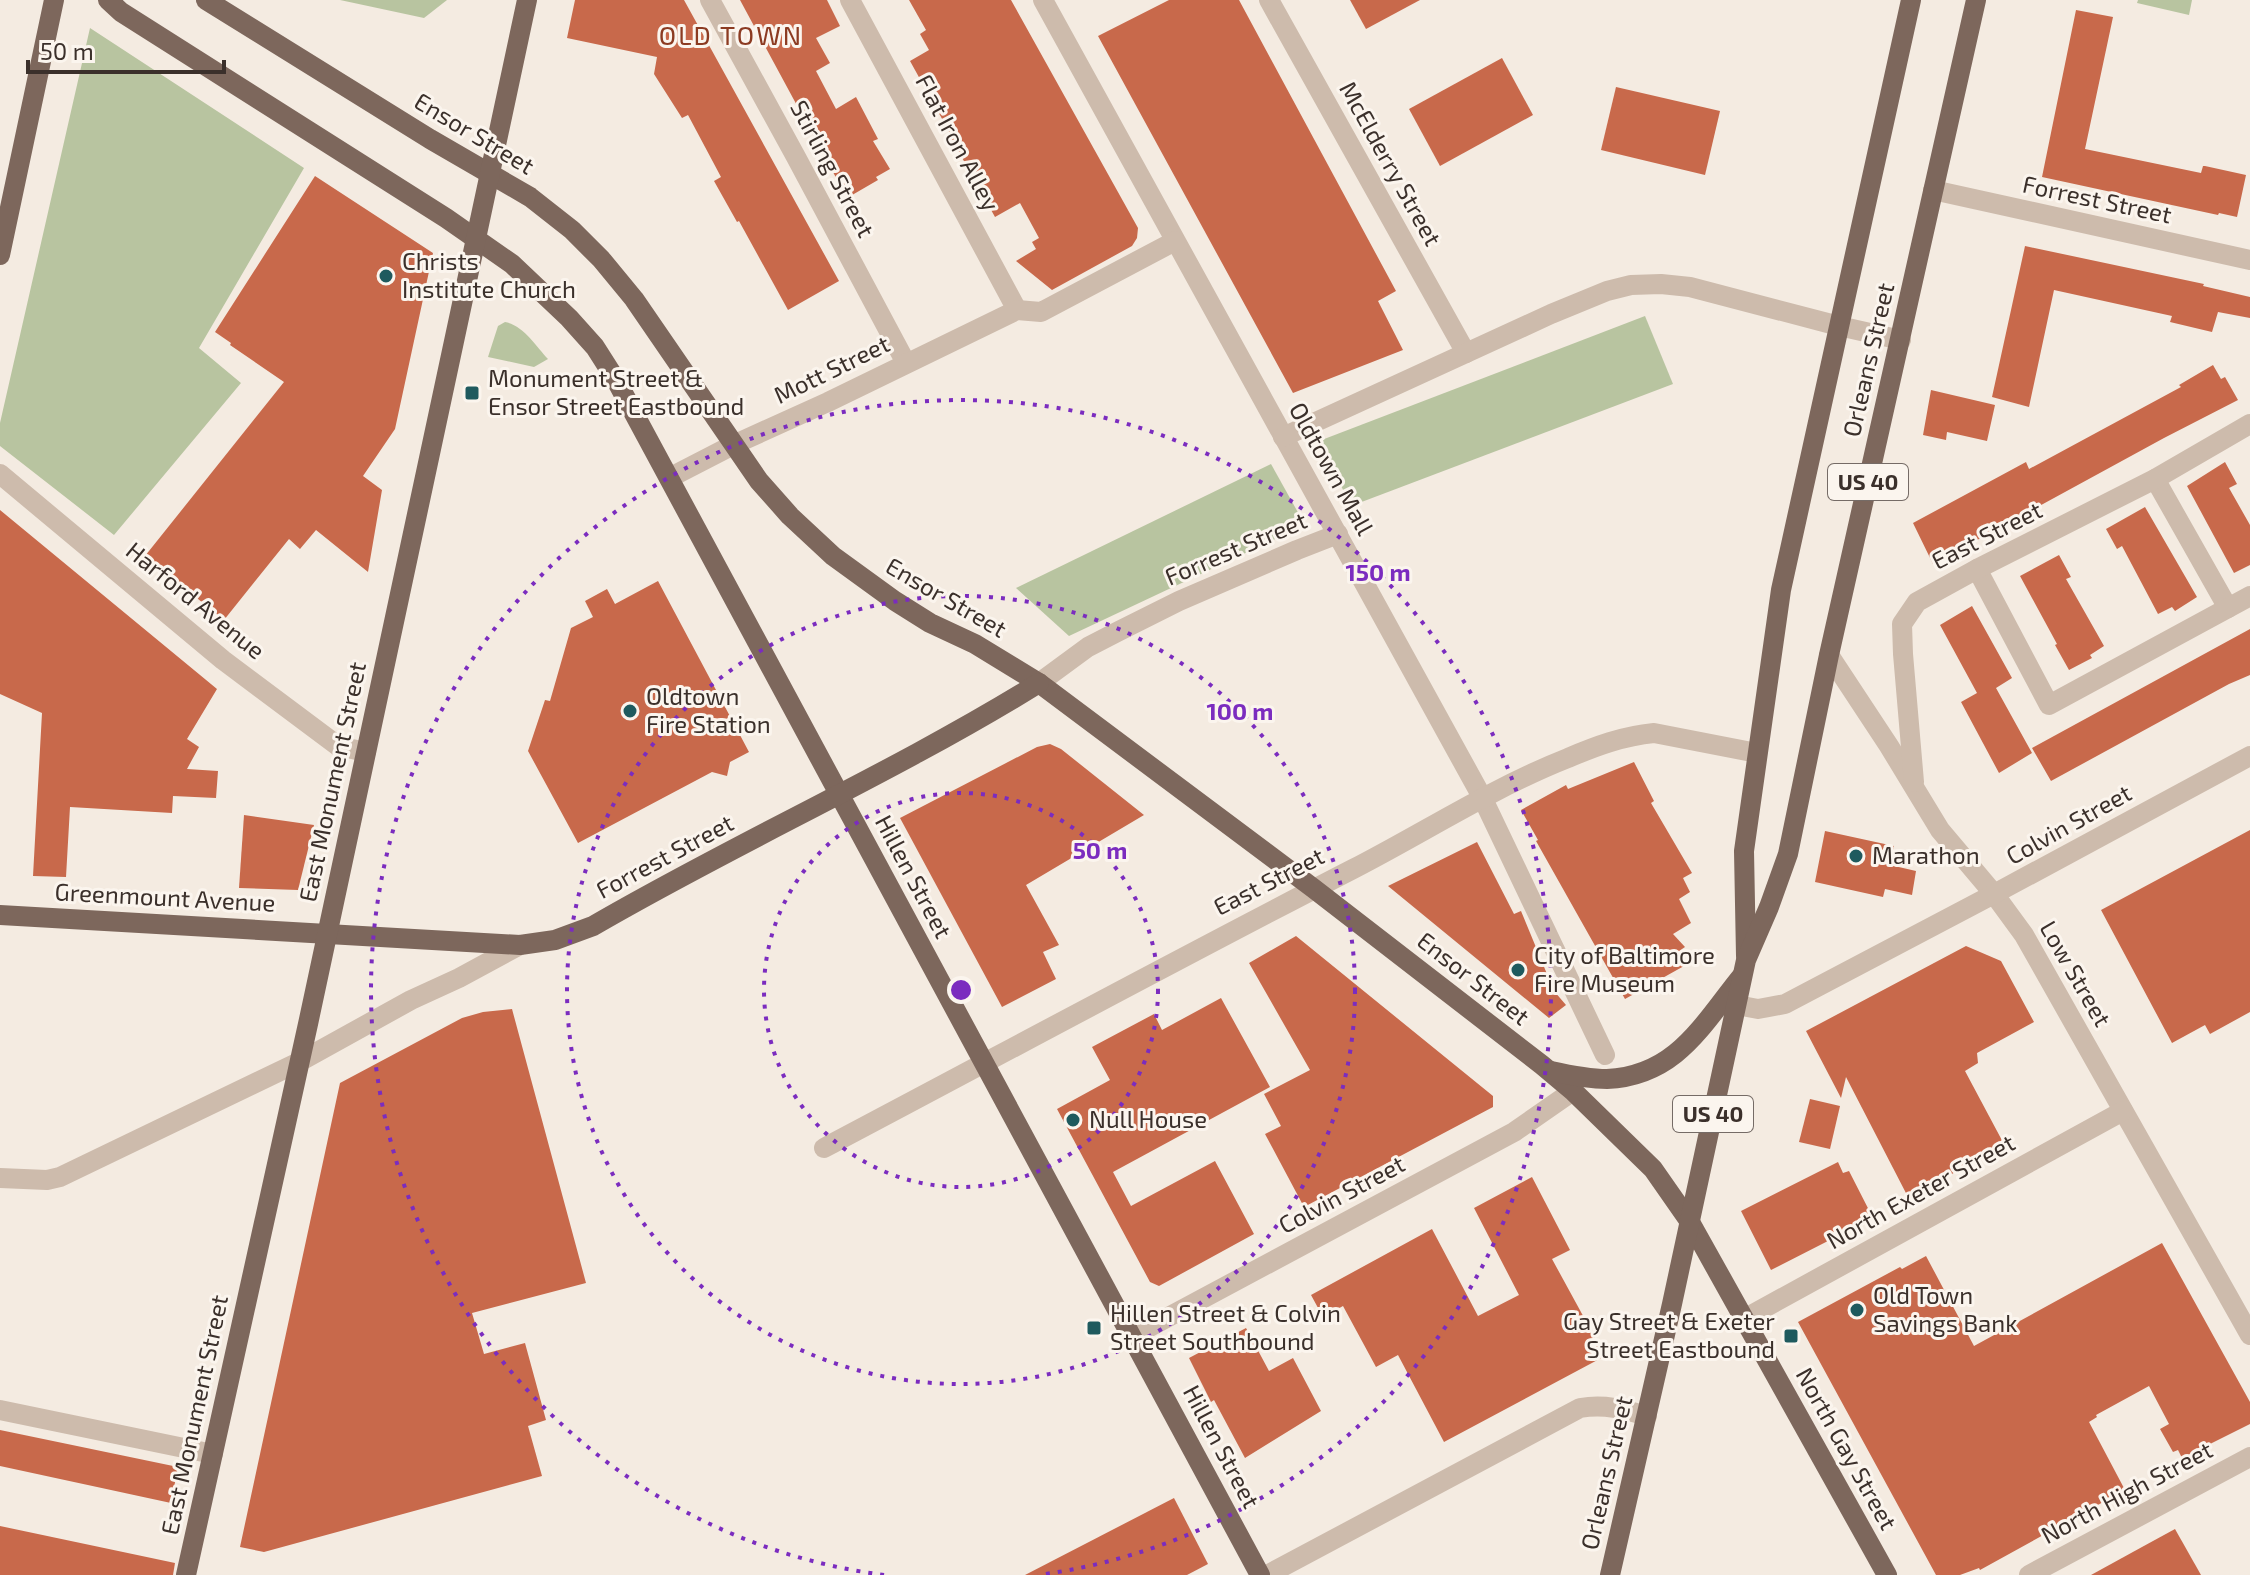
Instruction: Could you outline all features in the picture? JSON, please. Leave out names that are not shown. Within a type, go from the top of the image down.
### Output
[{"type":"main road","points":[[0,255],[54,0]]},
{"type":"main road","points":[[108,0],[121,12],[476,238]]},
{"type":"main road","name":"Ensor Street","points":[[206,0],[530,197],[572,230],[601,259],[652,325],[759,481],[790,516],[833,556],[930,623],[975,644],[1039,683],[1313,888],[1550,1071],[1653,1169],[1690,1222]]},
{"type":"main road","name":"East Monument Street","points":[[186,1575],[527,0]]},
{"type":"main road","name":"Orleans Street","points":[[1745,967],[1744,851],[1781,590],[1911,0]]},
{"type":"main road","name":"Orleans Street","points":[[1610,1575],[1745,967],[1788,854],[1829,655],[1976,0]]},
{"type":"main road","name":"Hillen Street","points":[[476,238],[521,271],[595,347],[616,380],[1260,1575]]},
{"type":"main road","name":"Forrest Street","points":[[520,945],[555,940],[593,926],[840,795],[1039,683]]},
{"type":"main road","name":"Greenmount Avenue","points":[[0,915],[520,945]]},
{"type":"main road","points":[[1550,1071],[1607,1079],[1638,1075],[1663,1064],[1683,1049],[1745,967]]},
{"type":"main road","name":"North Gay Street","points":[[1690,1222],[1887,1575]]},
{"type":"street","name":"Stirling Street","points":[[710,0],[906,363]]},
{"type":"street","name":"Flat Iron Alley","points":[[850,0],[1017,310]]},
{"type":"street","name":"Oldtown Mall","points":[[1043,0],[1482,797],[1605,1055]]},
{"type":"street","name":"McElderry Street","points":[[1269,0],[1466,353]]},
{"type":"street","name":"Forrest Street","points":[[1933,190],[2250,260]]},
{"type":"street","name":"Mott Street","points":[[669,478],[1017,310],[1041,312],[1175,241]]},
{"type":"street","points":[[1283,437],[1607,291],[1631,285],[1690,287],[1901,340]]},
{"type":"street","name":"East Street","points":[[1915,790],[1902,624],[1917,602],[2155,479],[2250,424]]},
{"type":"street","name":"Harford Avenue","points":[[0,474],[223,660],[338,746],[366,752]]},
{"type":"street","points":[[2155,479],[2228,608]]},
{"type":"street","name":"Forrest Street","points":[[1039,683],[1088,647],[1179,601],[1338,534]]},
{"type":"street","points":[[1977,569],[2049,705],[2250,596]]},
{"type":"street","name":"Low Street","points":[[1829,655],[1940,830],[2024,935],[2250,1335]]},
{"type":"street","name":"East Street","points":[[824,1148],[1524,776],[1613,740],[1637,734],[1654,733],[1757,753]]},
{"type":"street","name":"Colvin Street","points":[[1737,1005],[1758,1009],[1785,1004],[2250,756]]},
{"type":"street","name":"Forrest Street","points":[[0,1178],[47,1180],[60,1177],[299,1062],[520,945]]},
{"type":"street","name":"Colvin Street","points":[[1131,1337],[1514,1132],[1573,1091]]},
{"type":"street","name":"North Exeter Street","points":[[1744,1319],[2123,1111]]},
{"type":"street","points":[[1267,1575],[1580,1408],[1615,1406],[1647,1416]]},
{"type":"street","points":[[0,1410],[213,1454]]},
{"type":"street","name":"North High Street","points":[[2029,1575],[2250,1457]]},
{"type":"green space","points":[[340,0],[447,0],[424,18]]},
{"type":"green space","points":[[2138,0],[2192,0],[2189,15],[2137,3]]},
{"type":"green space","points":[[90,28],[304,168],[199,348],[241,383],[114,535],[0,446],[0,423]]},
{"type":"green space","points":[[1645,316],[1673,384],[1351,506],[1319,441]]},
{"type":"green space","points":[[505,322],[523,332],[548,359],[534,367],[488,357],[498,326]]},
{"type":"green space","points":[[1271,464],[1305,525],[1069,636],[1016,588]]},
{"type":"building","points":[[575,0],[684,0],[839,281],[788,310],[714,181],[721,177],[688,115],[682,118],[654,74],[657,57],[567,38]]},
{"type":"building","points":[[740,0],[827,0],[840,26],[816,38],[830,63],[816,71],[836,109],[856,97],[878,139],[873,141],[890,169],[876,177],[878,180],[847,198]]},
{"type":"building","points":[[909,0],[1011,0],[1138,228],[1132,246],[1052,290],[1016,261],[1036,249],[1032,242],[1039,238],[1020,203],[995,217],[950,136],[910,61],[929,50],[920,34],[926,30]]},
{"type":"building","points":[[1169,0],[1239,0],[1396,291],[1378,301],[1403,350],[1293,393],[1098,36]]},
{"type":"building","points":[[1350,0],[1420,0],[1366,29]]},
{"type":"building","points":[[2076,10],[2113,17],[2085,149],[2201,173],[2205,166],[2246,175],[2237,217],[2042,177]]},
{"type":"building","points":[[1502,58],[1533,115],[1440,166],[1409,109]]},
{"type":"building","points":[[1616,87],[1720,111],[1705,175],[1601,150]]},
{"type":"building","points":[[315,176],[433,253],[395,429],[363,476],[382,490],[368,572],[316,530],[300,549],[289,539],[224,620],[145,556],[284,382],[215,332]]},
{"type":"building","points":[[2025,246],[2204,284],[2250,297],[2250,318],[2218,312],[2212,332],[2170,322],[2172,316],[2054,290],[2029,407],[1992,397]]},
{"type":"building","points":[[2213,365],[2221,379],[2225,377],[2238,400],[1933,564],[1913,523],[2026,462],[2029,469],[2181,387],[2179,385]]},
{"type":"building","points":[[1931,390],[1995,405],[1987,441],[1947,432],[1946,440],[1923,435]]},
{"type":"building","points":[[2225,462],[2237,484],[2229,488],[2250,525],[2250,565],[2234,573],[2187,486]]},
{"type":"building","points":[[2145,507],[2197,597],[2175,611],[2172,607],[2158,614],[2122,546],[2117,549],[2106,529]]},
{"type":"building","points":[[0,510],[217,689],[187,739],[199,747],[187,769],[218,771],[216,798],[173,796],[172,813],[70,807],[66,877],[33,876],[42,713],[0,694]]},
{"type":"building","points":[[2059,555],[2071,577],[2066,579],[2104,646],[2090,655],[2092,658],[2069,670],[2020,576]]},
{"type":"building","name":"Oldtown Fire Station","points":[[658,581],[749,752],[730,762],[727,776],[712,772],[578,843],[528,751],[545,700],[550,701],[571,628],[593,617],[585,601],[607,589],[615,604]]},
{"type":"building","points":[[1972,606],[2012,678],[1996,688],[2032,753],[1999,773],[1961,702],[1977,693],[1940,625]]},
{"type":"building","points":[[2250,629],[2250,675],[2051,781],[2032,748]]},
{"type":"building","points":[[1050,744],[1061,749],[1144,815],[1026,885],[1059,945],[1043,952],[1056,979],[1002,1007],[900,818],[1037,747]]},
{"type":"building","points":[[1634,762],[1654,801],[1651,803],[1692,873],[1683,878],[1690,892],[1679,899],[1691,923],[1673,934],[1685,947],[1676,953],[1684,966],[1625,999],[1521,810],[1566,785],[1568,789]]},
{"type":"building","points":[[244,815],[314,825],[298,890],[239,888]]},
{"type":"building","points":[[2250,830],[2250,1012],[2210,1034],[2205,1025],[2172,1043],[2101,910]]},
{"type":"building","name":"Marathon","points":[[1825,831],[1894,846],[1890,865],[1916,871],[1912,895],[1885,889],[1883,897],[1815,882]]},
{"type":"building","points":[[1477,842],[1514,914],[1521,911],[1554,991],[1566,1005],[1549,1018],[1388,886]]},
{"type":"building","points":[[1296,936],[1493,1096],[1493,1107],[1304,1207],[1265,1134],[1281,1126],[1264,1094],[1310,1070],[1249,963]]},
{"type":"building","points":[[1966,946],[2001,961],[2034,1022],[1977,1053],[1978,1063],[1965,1071],[2005,1146],[1908,1197],[1846,1077],[1841,1098],[1806,1031]]},
{"type":"building","points":[[1221,998],[1270,1087],[1113,1172],[1131,1206],[1215,1161],[1254,1234],[1159,1286],[1150,1282],[1057,1109],[1110,1080],[1092,1047],[1154,1014],[1162,1030]]},
{"type":"building","points":[[512,1009],[586,1283],[472,1313],[484,1354],[525,1343],[546,1420],[528,1426],[542,1476],[264,1552],[240,1547],[340,1083],[462,1018]]},
{"type":"building","points":[[1810,1099],[1840,1106],[1830,1149],[1799,1142]]},
{"type":"building","points":[[1838,1162],[1843,1173],[1849,1171],[1873,1218],[1771,1270],[1741,1211]]},
{"type":"building","points":[[1532,1177],[1570,1250],[1552,1259],[1605,1356],[1444,1442],[1398,1355],[1376,1367],[1343,1306],[1323,1317],[1311,1295],[1432,1229],[1478,1316],[1519,1295],[1474,1208]]},
{"type":"building","points":[[2162,1243],[2250,1402],[2250,1424],[2182,1458],[2178,1450],[2173,1452],[2160,1429],[2169,1424],[2149,1386],[2096,1415],[2089,1422],[2125,1490],[1980,1570],[1960,1575],[1936,1575],[1798,1322],[1926,1256],[1974,1346]]},
{"type":"building","points":[[1246,1328],[1269,1371],[1293,1358],[1321,1411],[1245,1458],[1189,1358]]},
{"type":"building","points":[[0,1430],[178,1467],[171,1503],[0,1466]]},
{"type":"building","points":[[1174,1498],[1208,1564],[1187,1575],[1025,1575]]},
{"type":"building","points":[[0,1526],[175,1563],[173,1575],[0,1575]]},
{"type":"building","points":[[2175,1529],[2201,1575],[2091,1575],[2142,1547]]},
{"type":"place","name":"Christs Institute Church","points":[[386,276]]},
{"type":"place","name":"Monument Street & Ensor Street Eastbound","points":[[472,393]]},
{"type":"place","name":"Oldtown Fire Station","points":[[630,711]]},
{"type":"place","name":"Marathon","points":[[1856,856]]},
{"type":"place","name":"City of Baltimore Fire Museum","points":[[1518,970]]},
{"type":"place","name":"Null House","points":[[1073,1120]]},
{"type":"place","name":"Old Town Savings Bank","points":[[1857,1310]]},
{"type":"place","name":"Hillen Street & Colvin Street Southbound","points":[[1094,1328]]},
{"type":"place","name":"Gay Street & Exeter Street Eastbound","points":[[1791,1336]]},
{"type":"district","name":"OLD TOWN","points":[[731,36]]}]
